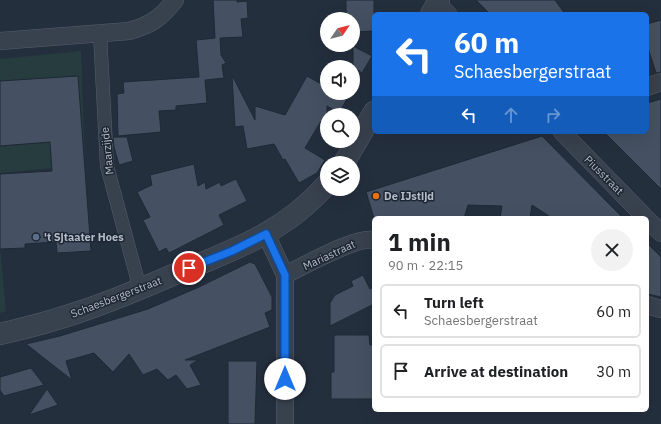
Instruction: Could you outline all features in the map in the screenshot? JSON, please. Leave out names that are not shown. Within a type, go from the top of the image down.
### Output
[{"type":"street","points":[[0,41],[129,31],[144,27],[158,19],[175,0]]},
{"type":"street","name":"Maarzijde","points":[[100,34],[107,166],[140,289]]},
{"type":"street","points":[[649,86],[661,82]]},
{"type":"street","points":[[348,156],[372,115]]},
{"type":"street","name":"Piusstraat","points":[[564,134],[645,216]]},
{"type":"street","name":"Schaesbergerstraat","points":[[0,334],[78,313],[232,251],[266,234],[295,215],[320,192]]},
{"type":"street","name":"Piusstraat","points":[[649,220],[661,233]]},
{"type":"street","points":[[266,234],[285,275],[285,424]]},
{"type":"street","name":"Mariastraat","points":[[285,275],[356,242],[372,240]]},
{"type":"street","points":[[649,306],[661,309]]},
{"type":"green space","points":[[81,51],[85,165],[0,173],[0,59]]},
{"type":"green space","points":[[0,247],[6,311],[0,313]]},
{"type":"building","points":[[213,0],[237,0],[237,2],[247,1],[248,18],[241,19],[243,37],[220,38],[221,55],[226,63],[222,65],[224,78],[205,80],[207,103],[176,106],[176,110],[159,111],[161,132],[118,136],[117,94],[124,93],[123,82],[199,77],[196,40],[215,38]]},
{"type":"building","points":[[346,0],[374,0],[374,12],[372,12],[372,31],[360,32],[360,12],[346,12]]},
{"type":"building","points":[[476,0],[555,0],[564,12],[488,12]]},
{"type":"building","points":[[661,20],[661,72],[656,73],[649,51],[649,23]]},
{"type":"building","points":[[360,50],[372,56],[362,73],[360,72],[360,60],[353,60],[353,52],[360,52]]},
{"type":"building","points":[[232,75],[255,120],[255,106],[285,115],[307,76],[320,83],[320,100],[346,100],[342,108],[330,108],[327,106],[327,108],[320,108],[320,123],[305,148],[320,157],[320,168],[317,173],[299,183],[274,144],[247,149],[243,126],[235,127]]},
{"type":"building","points":[[78,76],[91,251],[57,253],[56,242],[25,244],[25,248],[0,249],[0,174],[52,171],[50,142],[0,146],[0,81]]},
{"type":"building","points":[[661,99],[661,189],[606,134],[649,134],[649,102]]},
{"type":"building","points":[[542,136],[621,216],[549,216],[532,205],[530,216],[500,216],[502,206],[468,205],[465,216],[373,216],[366,192]]},
{"type":"building","points":[[113,137],[127,137],[133,161],[119,165]]},
{"type":"building","points":[[194,164],[198,186],[205,182],[206,189],[220,182],[221,186],[236,179],[247,201],[219,215],[224,225],[169,253],[166,248],[159,252],[143,220],[150,217],[137,192],[152,185],[150,175]]},
{"type":"building","points":[[649,245],[661,257],[661,297],[649,294]]},
{"type":"building","points":[[250,262],[255,264],[272,297],[272,310],[265,313],[270,327],[185,360],[198,360],[190,365],[201,385],[187,389],[176,375],[168,380],[157,369],[143,375],[129,354],[113,372],[94,353],[66,361],[72,380],[26,344],[60,336],[148,309],[199,287]]},
{"type":"building","points":[[363,275],[370,289],[372,288],[372,305],[330,326],[330,303],[335,295],[353,286],[351,281]]},
{"type":"building","points":[[334,335],[369,335],[370,345],[372,345],[372,399],[331,399],[331,372],[334,372]]},
{"type":"building","points":[[228,361],[257,361],[255,424],[228,424]]},
{"type":"building","points":[[31,368],[44,385],[4,396],[0,390],[0,377]]},
{"type":"building","points":[[47,389],[58,405],[29,415]]},
{"type":"place","name":"De IJstijd","points":[[376,196]]},
{"type":"place","name":"'t Sjtaater Hoes","points":[[36,237]]},
{"type":"route","points":[[189,268],[232,251],[266,234],[285,275],[285,379]]}]
